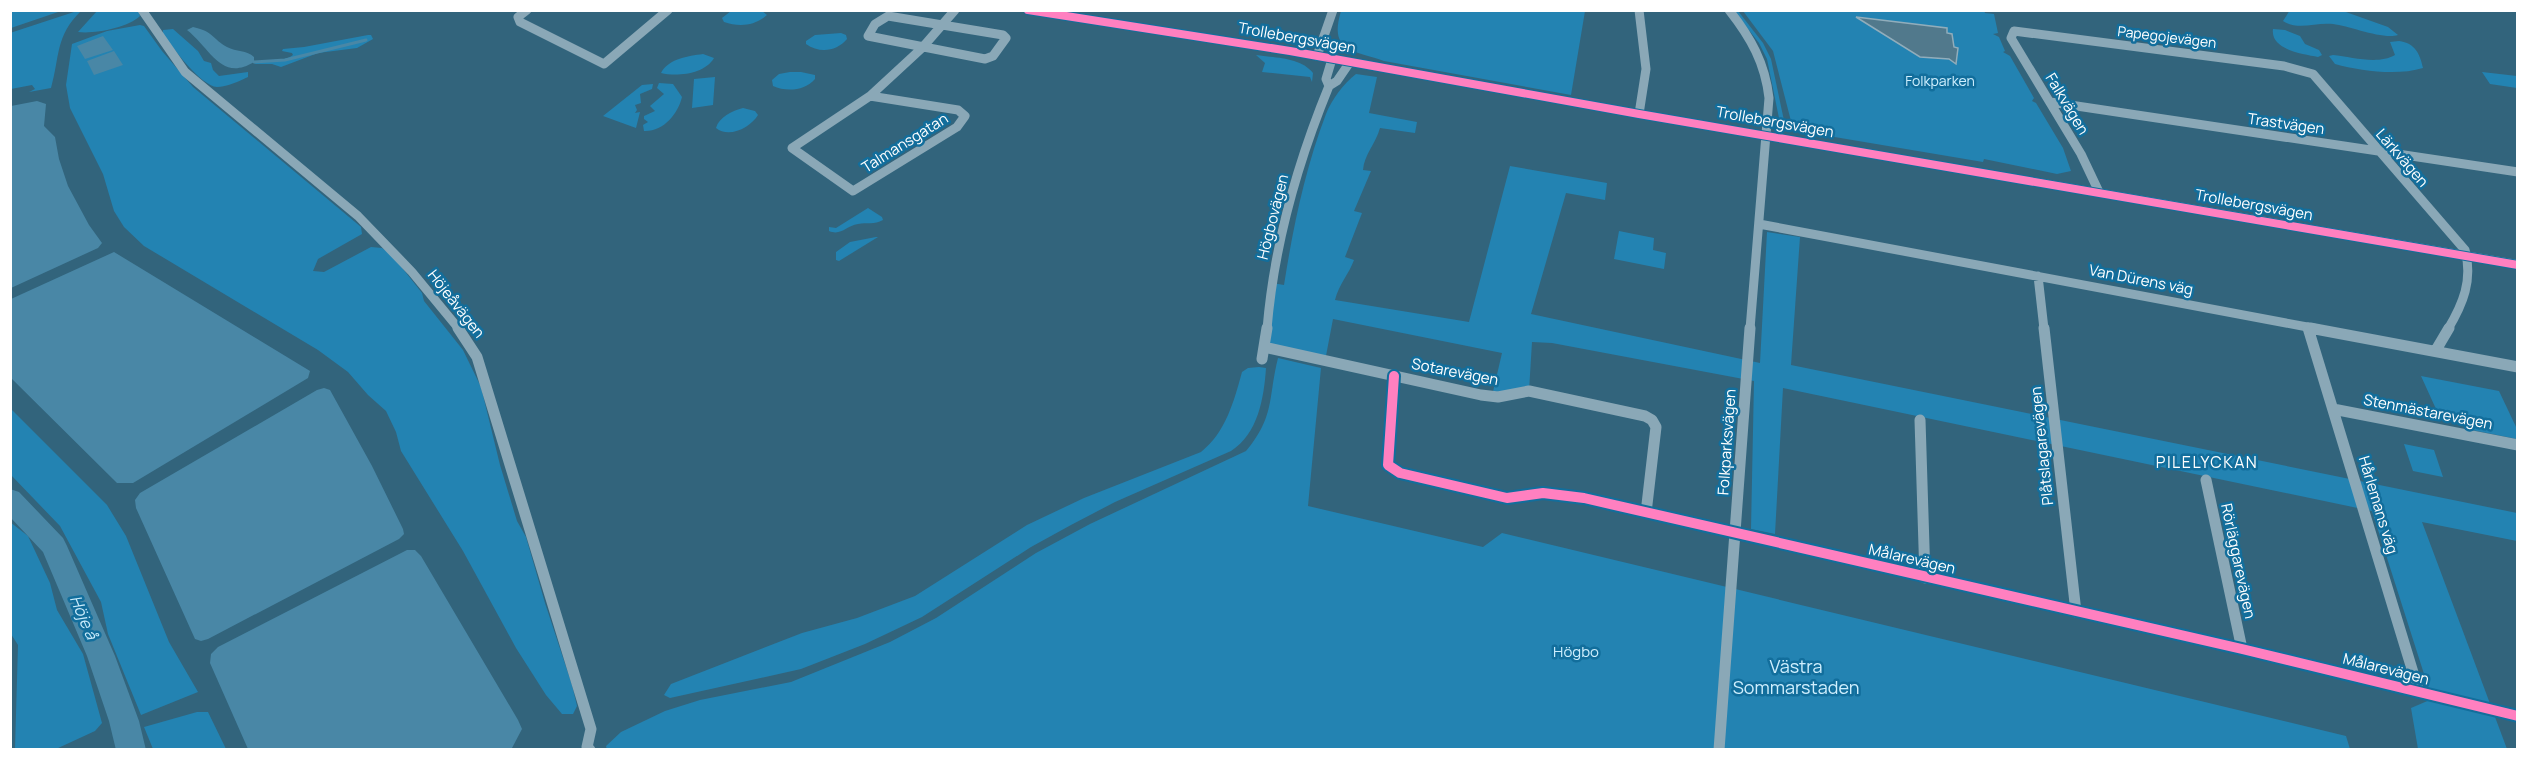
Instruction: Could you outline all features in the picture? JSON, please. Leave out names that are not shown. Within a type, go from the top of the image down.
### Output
[{"type":"street","name":"Höjeåvägen","points":[[142,10],[185,72],[358,216],[405,264],[462,333],[477,357],[591,729],[587,747],[590,750]]},
{"type":"street","points":[[527,10],[518,17],[520,22],[604,64],[668,10]]},
{"type":"street","name":"Talmansgatan","points":[[870,96],[958,110],[965,116],[957,128],[853,191],[792,148],[870,96],[922,48],[955,10]]},
{"type":"street","name":"Trollebergsvägen","points":[[1028,10],[1317,56],[2517,266]]},
{"type":"street","points":[[1317,56],[1333,10]]},
{"type":"street","points":[[1639,10],[1646,69],[1639,114]]},
{"type":"street","name":"Folkparksvägen","points":[[1719,750],[1762,160],[1769,110],[1765,66],[1756,47],[1730,10]]},
{"type":"street","points":[[888,16],[1003,35],[1006,38],[993,56],[985,59],[922,48],[871,38],[867,33],[881,18],[888,16]]},
{"type":"street","name":"Papegojevägen","points":[[2014,31],[2284,66],[2307,71],[2315,77]]},
{"type":"street","name":"Falkvägen","points":[[2014,31],[2011,38],[2081,154],[2099,192]]},
{"type":"street","name":"Högbovägen","points":[[1329,86],[1326,79],[1332,59]]},
{"type":"street","name":"Högbovägen","points":[[1262,359],[1272,283],[1316,118],[1329,86],[1337,81],[1350,62]]},
{"type":"street","name":"Lärkvägen","points":[[2315,77],[2465,250],[2468,257]]},
{"type":"street","name":"Trastvägen","points":[[2050,102],[2517,172]]},
{"type":"street","name":"Van Dürens väg","points":[[1759,224],[2517,367]]},
{"type":"street","points":[[2436,350],[2468,294],[2468,257]]},
{"type":"street","name":"Plåtslagarevägen","points":[[2038,276],[2076,612]]},
{"type":"street","name":"Hårlemans väg","points":[[2308,327],[2419,692]]},
{"type":"street","name":"Sotarevägen","points":[[1264,347],[1498,397],[1529,391],[1645,416],[1652,420],[1656,427],[1646,513]]},
{"type":"street","name":"Målarevägen","points":[[1394,376],[1388,465],[1400,473],[1507,498],[1517,498],[1534,493],[1551,493],[1646,513],[2242,649],[2517,716]]},
{"type":"street","name":"Stenmästarevägen","points":[[2333,409],[2517,445]]},
{"type":"street","points":[[1920,420],[1925,578]]},
{"type":"street","name":"Rörläggarevägen","points":[[2206,480],[2242,649]]},
{"type":"green space","points":[[11,10],[61,10],[61,11],[11,28]]},
{"type":"green space","points":[[138,10],[140,16],[127,24],[110,29],[78,32],[97,11]]},
{"type":"green space","name":"Folkparken","points":[[1984,10],[1985,13],[1994,14],[1998,33],[1993,34],[1999,37],[2005,51],[2003,52],[2010,56],[2034,98],[2032,101],[2036,103],[2063,148],[2071,171],[2057,174],[1984,159],[1983,162],[1799,131],[1792,125],[1773,51],[1743,11]]},
{"type":"green space","points":[[2290,10],[2343,11],[2388,27],[2398,35],[2384,36],[2333,24],[2301,26],[2289,24],[2283,21]]},
{"type":"green space","points":[[81,11],[62,38],[51,88],[29,92],[35,89],[32,85],[11,89],[10,33]]},
{"type":"green space","points":[[731,11],[762,11],[767,15],[757,21],[735,25],[724,22],[722,18]]},
{"type":"green space","points":[[1341,11],[1585,11],[1571,95],[1384,61],[1353,51],[1346,47],[1338,34]]},
{"type":"green space","points":[[1734,11],[1738,11],[1763,43],[1771,59],[1786,130],[1781,128],[1767,59],[1759,43]]},
{"type":"green space","points":[[144,26],[193,87],[361,227],[362,234],[318,259],[313,271],[324,272],[371,247],[382,248],[392,255],[422,293],[424,301],[463,350],[481,387],[500,465],[517,521],[526,537],[572,685],[577,706],[573,714],[562,714],[546,695],[516,648],[463,551],[401,451],[396,432],[386,411],[348,372],[318,350],[144,246],[124,227],[114,211],[103,174],[70,108],[66,85],[72,44],[107,31]]},
{"type":"green space","points":[[173,29],[198,51],[204,61],[211,63],[213,70],[219,76],[248,72],[248,77],[225,86],[210,85],[187,65],[163,34],[163,30]]},
{"type":"green space","points":[[2273,29],[2285,30],[2300,36],[2305,44],[2319,50],[2322,55],[2318,57],[2289,50],[2277,42],[2273,36]]},
{"type":"green space","points":[[841,33],[846,35],[847,39],[828,50],[817,49],[806,44],[806,41],[815,35]]},
{"type":"green space","points":[[371,35],[373,39],[357,48],[318,53],[281,67],[272,64],[254,64],[263,60],[284,59],[293,55],[282,51],[283,49]]},
{"type":"green space","points":[[2399,41],[2409,44],[2416,50],[2423,68],[2402,72],[2356,69],[2335,64],[2329,56],[2381,60],[2395,55],[2390,42]]},
{"type":"green space","points":[[703,54],[714,58],[704,68],[675,75],[661,73],[673,61]]},
{"type":"green space","points":[[1256,55],[1287,59],[1302,64],[1313,73],[1312,82],[1310,77],[1262,72],[1265,63]]},
{"type":"green space","points":[[790,72],[815,75],[815,79],[806,86],[795,89],[773,86],[772,80],[779,74]]},
{"type":"green space","points":[[2482,72],[2517,76],[2517,88],[2490,84]]},
{"type":"green space","points":[[1356,74],[1377,77],[1369,113],[1417,122],[1415,133],[1380,128],[1368,154],[1363,170],[1371,171],[1354,211],[1362,213],[1345,257],[1354,260],[1335,300],[1469,322],[1510,166],[1607,183],[1605,200],[1566,193],[1531,314],[1760,363],[1767,232],[1800,237],[1791,365],[2517,513],[2517,541],[2422,522],[2507,749],[2418,749],[2411,708],[2432,699],[2372,511],[1783,388],[1775,534],[1751,529],[1754,381],[1552,343],[1532,342],[1529,391],[1492,396],[1502,353],[1333,319],[1325,361],[1264,347],[1272,283],[1284,285],[1300,199],[1326,114],[1343,87]]},
{"type":"green space","points":[[715,77],[713,105],[692,108],[694,79]]},
{"type":"green space","points":[[659,83],[673,84],[682,97],[669,121],[651,131],[644,131],[643,125],[648,122],[644,116],[655,111],[650,106],[664,94],[657,88]]},
{"type":"green space","points":[[653,84],[652,89],[640,94],[641,103],[635,105],[637,110],[635,113],[640,112],[636,128],[603,116],[642,85]]},
{"type":"green space","points":[[743,108],[755,111],[758,115],[750,124],[733,132],[716,128],[726,115]]},
{"type":"green space","points":[[868,208],[883,220],[861,223],[840,232],[829,231],[829,227],[836,228]]},
{"type":"green space","points":[[1619,231],[1654,238],[1653,250],[1666,253],[1664,269],[1614,259]]},
{"type":"green space","points":[[878,237],[839,261],[836,260],[836,252],[850,242]]},
{"type":"green space","points":[[1278,358],[1321,368],[1308,506],[1483,547],[1502,533],[2346,736],[2350,749],[607,750],[606,746],[621,732],[665,711],[700,700],[791,682],[890,642],[936,618],[1036,553],[1090,524],[1246,451],[1266,417]]},
{"type":"green space","points":[[1248,368],[1266,368],[1258,414],[1248,435],[1231,451],[1115,502],[1071,525],[1031,547],[922,617],[865,644],[801,669],[670,698],[664,695],[671,684],[802,633],[857,618],[915,596],[1027,525],[1084,498],[1201,452],[1223,426],[1242,372]]},
{"type":"green space","points":[[2421,376],[2499,391],[2517,429],[2517,439],[2467,429],[2459,415],[2436,409]]},
{"type":"green space","points":[[11,409],[107,505],[126,536],[169,642],[198,692],[141,715],[108,634],[101,602],[60,526],[11,475]]},
{"type":"green space","points":[[2404,444],[2434,450],[2443,477],[2413,471]]},
{"type":"green space","points":[[10,522],[28,536],[50,583],[57,610],[83,654],[102,723],[95,731],[56,749],[15,749],[18,645],[11,634]]},
{"type":"green space","points":[[197,712],[208,712],[226,749],[153,749],[144,727]]},
{"type":"shaded area","points":[[193,27],[209,33],[227,47],[251,55],[254,57],[254,62],[243,67],[225,66],[217,61],[187,30]]},
{"type":"shaded area","points":[[103,36],[113,50],[85,59],[77,46]]},
{"type":"shaded area","points":[[114,51],[123,65],[94,75],[87,61]]},
{"type":"shaded area","points":[[37,101],[46,104],[44,126],[55,137],[68,186],[89,225],[102,243],[98,248],[11,288],[11,106]]},
{"type":"shaded area","points":[[114,252],[310,371],[308,378],[133,483],[117,483],[10,377],[11,299]]},
{"type":"shaded area","points":[[324,388],[330,390],[372,466],[404,534],[399,539],[208,639],[201,641],[195,639],[136,508],[135,500],[140,493]]},
{"type":"shaded area","points":[[407,550],[415,550],[421,556],[518,720],[522,729],[512,748],[248,749],[210,663],[211,654],[218,647]]},
{"type":"building","points":[[1856,17],[1947,28],[1947,33],[1952,34],[1954,47],[1958,48],[1956,64],[1949,59],[1920,57]]},
{"type":"waterway","points":[[254,62],[285,60],[366,40]]},
{"type":"waterway","name":"Höje å","points":[[10,499],[54,546],[101,656],[124,721],[131,750]]},
{"type":"cycle path","points":[[1028,10],[1290,51],[1639,114],[2518,265]]},
{"type":"cycle path","points":[[1394,376],[1388,465],[1400,473],[1507,498],[1543,493],[1584,498],[2242,649],[2518,716]]},
{"type":"district","name":"PILELYCKAN","points":[[2207,462]]},
{"type":"park label","name":"Högbo","points":[[1576,652]]},
{"type":"park label","name":"Västra Sommarstaden","points":[[1796,677]]}]
